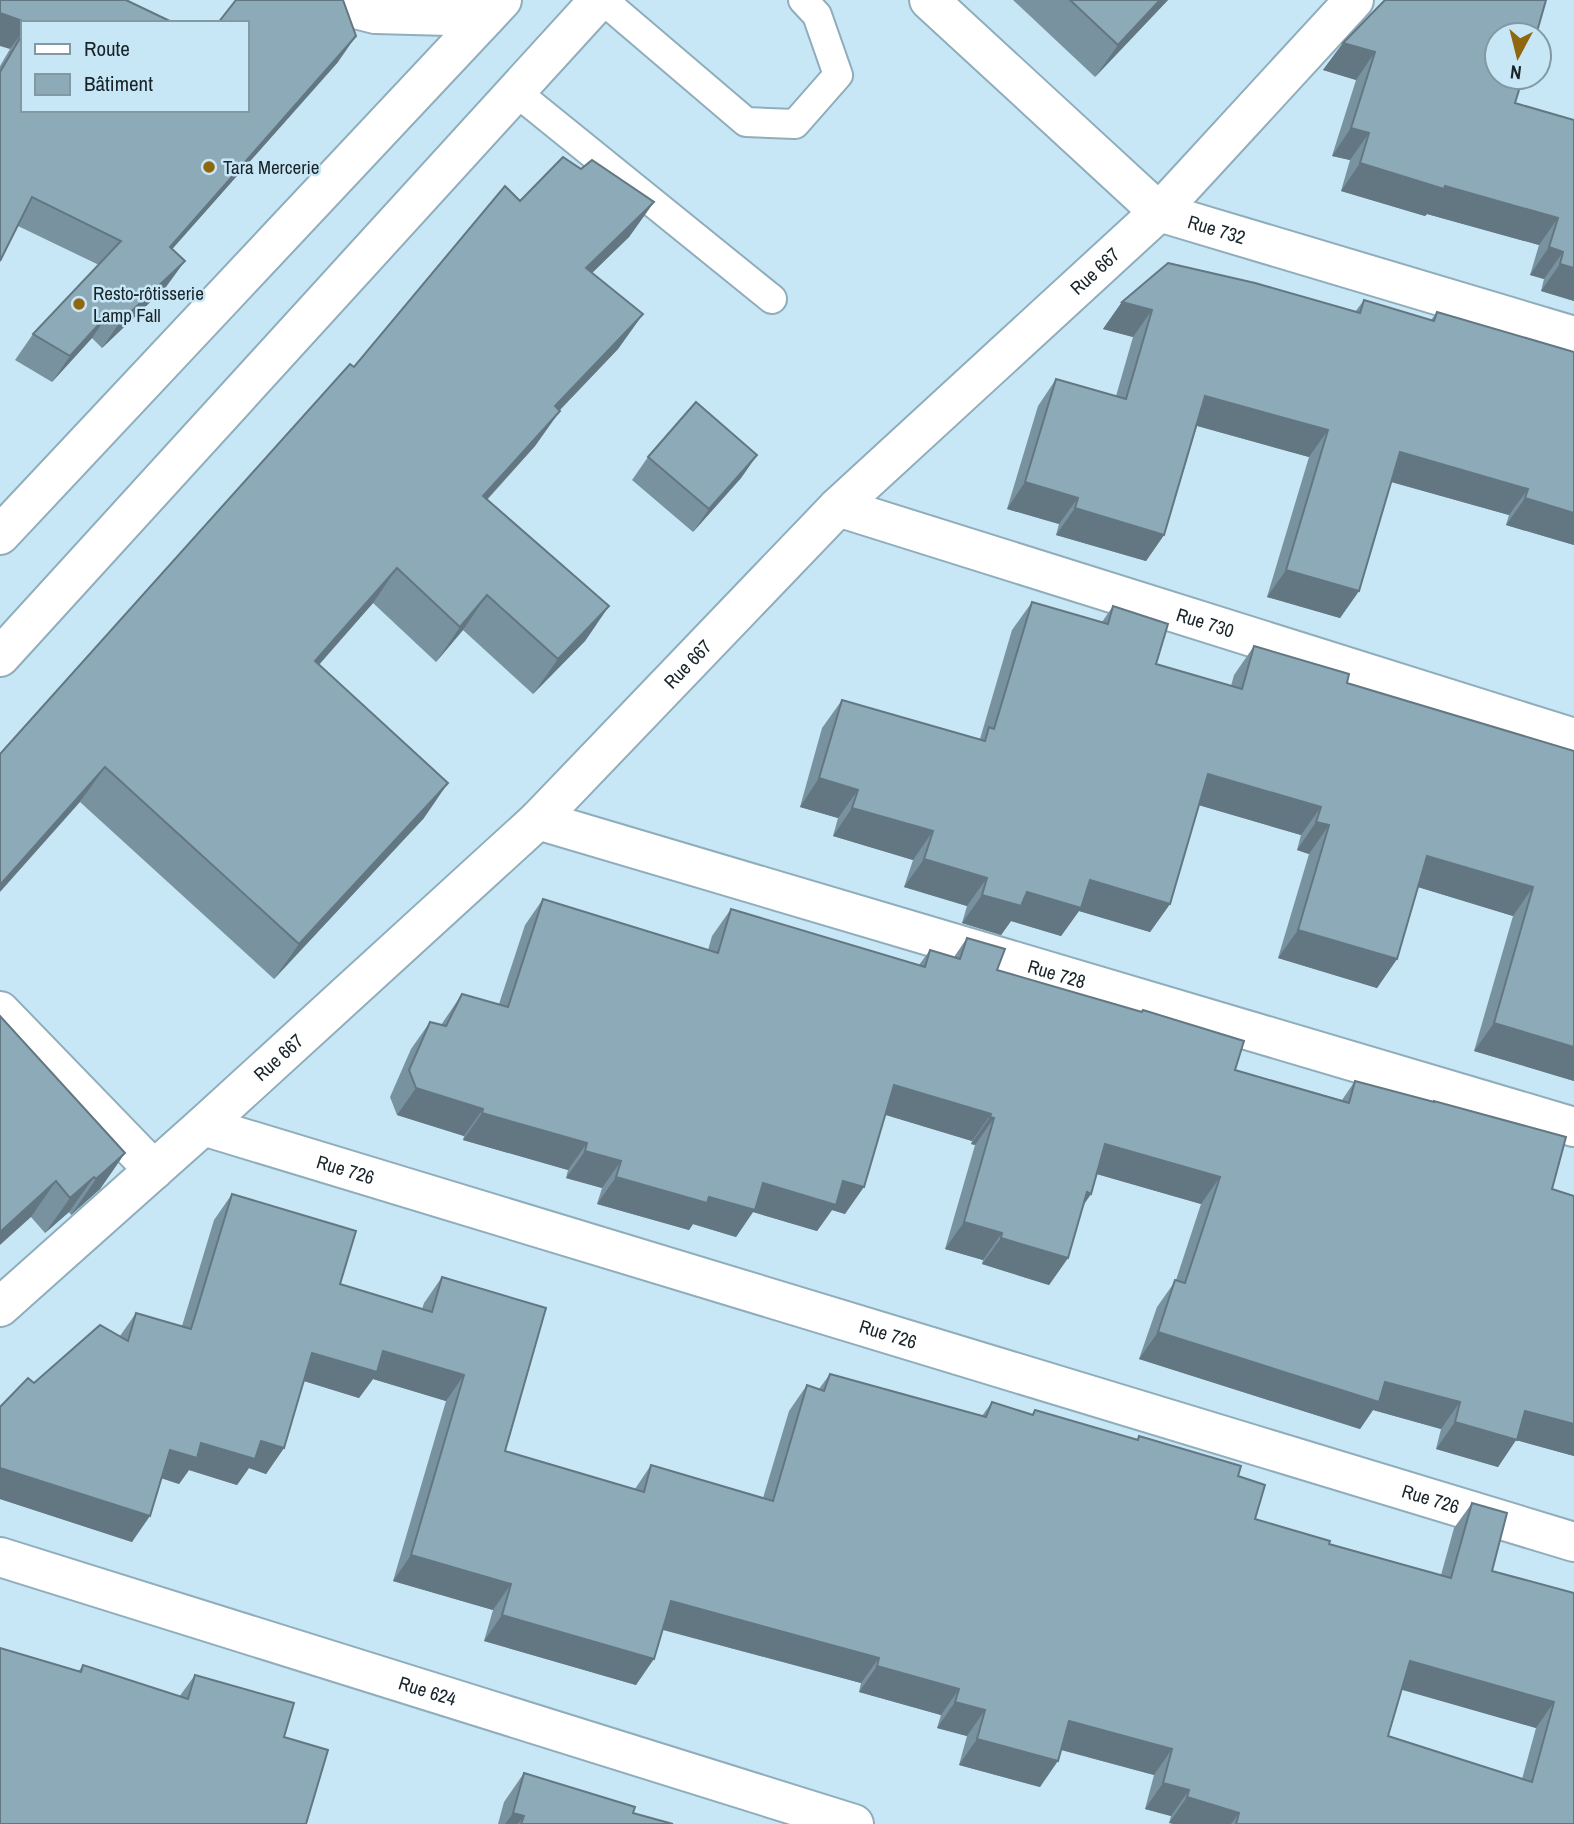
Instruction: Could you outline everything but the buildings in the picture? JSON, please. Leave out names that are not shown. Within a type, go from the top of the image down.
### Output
[{"type":"street","points":[[320,0],[375,15],[494,9]]},
{"type":"street","points":[[0,656],[601,0]]},
{"type":"street","name":"Rue 732","points":[[929,0],[1159,212],[1574,336]]},
{"type":"street","name":"Rue 667","points":[[0,1307],[538,820],[838,508],[1159,212],[1354,0]]},
{"type":"street","points":[[0,535],[494,9]]},
{"type":"street","name":"Rue 730","points":[[838,508],[1574,738]]},
{"type":"street","name":"Rue 728","points":[[538,820],[1574,1127]]},
{"type":"street","points":[[0,1011],[153,1170]]},
{"type":"street","name":"Rue 726","points":[[203,1126],[1574,1542]]},
{"type":"street","name":"Rue 624","points":[[0,1558],[854,1824]]},
{"type":"lane","points":[[601,0],[746,122],[795,124],[838,75],[817,15],[803,0]]},
{"type":"lane","points":[[516,92],[772,299]]},
{"type":"place","name":"Tara Mercerie","points":[[209,167]]},
{"type":"place","name":"Resto-rôtisserie Lamp Fall","points":[[79,304]]}]
